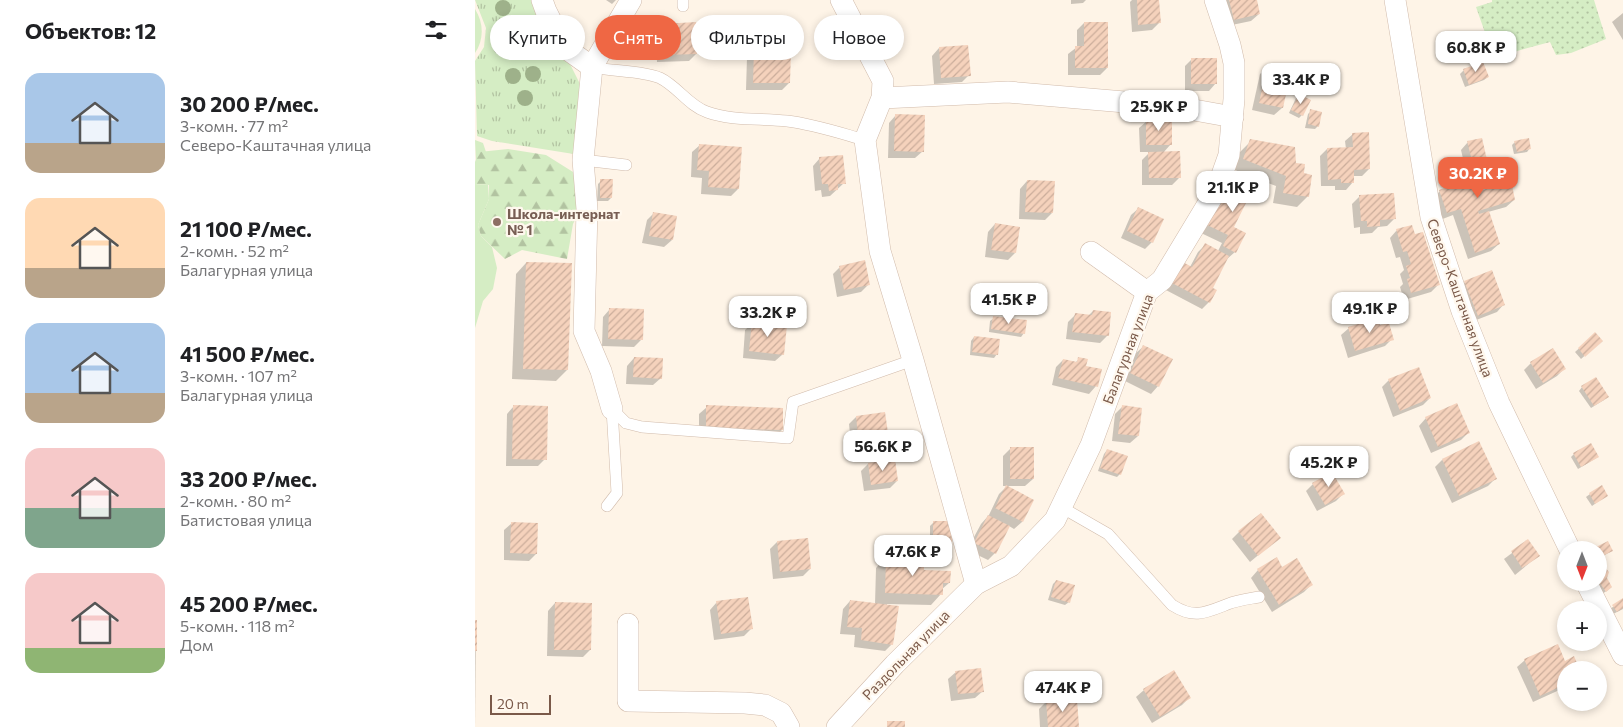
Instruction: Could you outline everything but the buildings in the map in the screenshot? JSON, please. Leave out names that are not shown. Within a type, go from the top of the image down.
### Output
[{"type":"street","points":[[542,0],[545,11],[564,47],[592,67]]},
{"type":"street","points":[[612,409],[601,371],[584,331],[587,209],[583,160],[592,67],[631,0]]},
{"type":"street","points":[[841,0],[883,81],[882,98],[865,140],[880,252],[913,360],[976,584]]},
{"type":"street","name":"Балагурная улица","points":[[976,584],[1011,566],[1055,520],[1091,445],[1147,292],[1162,280],[1217,189],[1229,154],[1233,117],[1234,63],[1230,44],[1215,0]]},
{"type":"street","name":"Северо-Каштачная улица","points":[[1395,0],[1431,217],[1462,311],[1499,404],[1566,541]]},
{"type":"street","points":[[882,98],[1009,92],[1172,106],[1233,117]]},
{"type":"street","points":[[1091,252],[1147,292]]},
{"type":"street","name":"Раздольная улица","points":[[837,727],[895,664],[976,584]]},
{"type":"street","points":[[1591,591],[1623,655]]},
{"type":"street","points":[[628,624],[628,701],[765,705],[781,713],[789,727]]},
{"type":"lane","points":[[592,67],[644,74],[661,79],[705,112],[723,117],[788,121],[835,131],[865,140]]},
{"type":"lane","points":[[583,160],[626,165]]},
{"type":"lane","points":[[612,409],[625,423],[642,427],[788,438],[793,402],[913,360]]},
{"type":"lane","points":[[607,506],[617,493],[612,409]]},
{"type":"lane","points":[[1061,507],[1107,534],[1172,605],[1183,612],[1197,614],[1212,611],[1244,599],[1259,597]]},
{"type":"green space","points":[[475,0],[544,0],[550,15],[490,15],[490,60],[568,60],[580,84],[586,156],[492,141],[477,136],[475,61],[484,47],[486,28]]},
{"type":"green space","points":[[1492,0],[1594,0],[1606,39],[1571,53],[1556,55],[1550,42],[1517,51],[1495,61],[1476,7],[1492,2]]},
{"type":"green space","points":[[475,9],[482,31],[480,43],[475,53]]},
{"type":"green space","points":[[475,140],[483,143],[487,155],[476,160]]},
{"type":"green space","points":[[508,149],[546,155],[581,177],[582,206],[573,224],[567,259],[522,250],[505,259],[481,236],[478,225],[489,199],[489,185],[475,184],[475,162],[479,152]]},
{"type":"green space","points":[[475,184],[488,185],[489,199],[478,225],[481,236],[492,247],[497,268],[493,289],[483,301],[475,328]]},
{"type":"place","name":"Школа-интернат № 1","points":[[497,222]]}]
